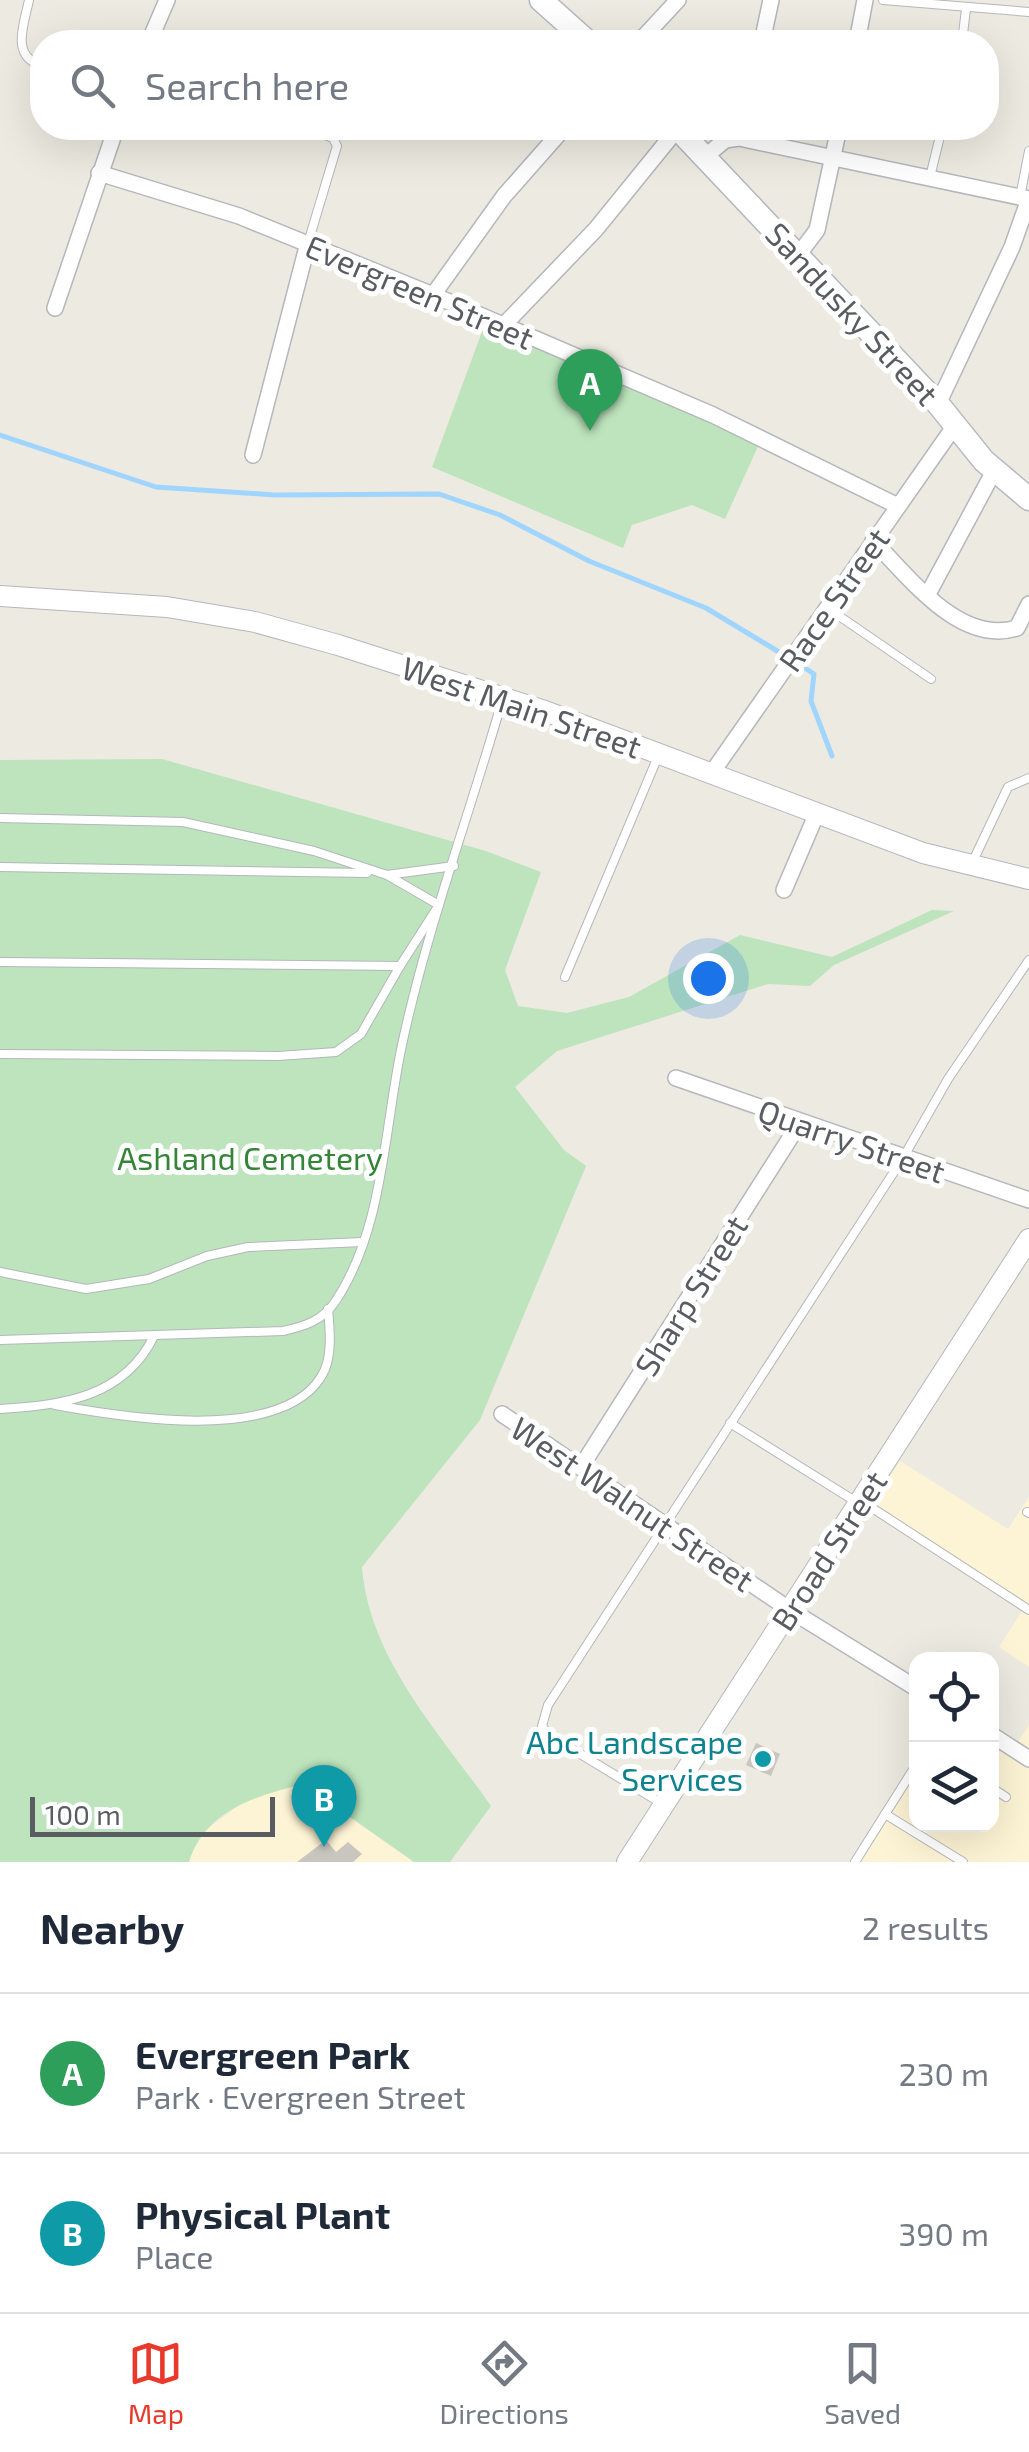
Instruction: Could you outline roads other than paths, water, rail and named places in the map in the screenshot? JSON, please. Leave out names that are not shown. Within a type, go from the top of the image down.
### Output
[{"type":"main road","points":[[541,0],[575,30]]},
{"type":"main road","name":"Sandusky Street","points":[[690,140],[938,404],[994,471],[1029,498]]},
{"type":"street","points":[[155,30],[167,0]]},
{"type":"street","points":[[650,30],[678,0]]},
{"type":"street","points":[[765,30],[771,0]]},
{"type":"street","points":[[860,30],[866,0]]},
{"type":"street","points":[[55,308],[111,140]]},
{"type":"street","points":[[433,295],[504,196],[553,140]]},
{"type":"street","points":[[502,326],[596,229],[668,140]]},
{"type":"street","points":[[706,156],[724,140]]},
{"type":"street","points":[[766,140],[1026,199],[1012,247],[938,404]]},
{"type":"street","points":[[799,254],[817,230],[836,140]]},
{"type":"street","name":"Evergreen Street","points":[[99,173],[197,201],[308,242],[713,416],[898,506]]},
{"type":"street","points":[[252,454],[308,242]]},
{"type":"street","name":"Race Street","points":[[711,774],[956,424]]},
{"type":"street","points":[[928,594],[994,471]]},
{"type":"street","points":[[873,542],[954,617],[996,632],[1017,628],[1029,604]]},
{"type":"street","name":"West Main Street","points":[[0,596],[212,614],[338,645],[504,696],[970,868],[1029,880]]},
{"type":"street","points":[[784,890],[816,814]]},
{"type":"street","name":"Quarry Street","points":[[676,1078],[799,1124],[1029,1200]]},
{"type":"street","name":"Sharp Street","points":[[581,1467],[799,1124]]},
{"type":"street","name":"Broad Street","points":[[628,1862],[1029,1239]]},
{"type":"street","name":"West Walnut Street","points":[[502,1414],[790,1610],[909,1684]]},
{"type":"street","points":[[999,1740],[1029,1759]]},
{"type":"lane","points":[[30,0],[21,47],[30,59]]},
{"type":"lane","points":[[883,0],[1029,12]]},
{"type":"lane","points":[[1014,11],[1016,0]]},
{"type":"lane","points":[[963,30],[966,9]]},
{"type":"lane","points":[[308,242],[337,146],[335,140]]},
{"type":"lane","points":[[930,178],[939,140]]},
{"type":"lane","points":[[1026,199],[1029,151]]},
{"type":"lane","points":[[826,607],[930,679]]},
{"type":"lane","points":[[0,1340],[284,1331],[310,1325],[328,1308],[362,1242],[402,1044],[439,904],[504,696]]},
{"type":"lane","points":[[566,977],[659,754]]},
{"type":"lane","points":[[970,868],[998,802],[1008,787],[1029,778]]},
{"type":"lane","points":[[0,818],[195,824],[314,851],[382,874],[439,904]]},
{"type":"lane","points":[[0,867],[382,874],[454,866]]},
{"type":"lane","points":[[0,1054],[278,1056],[336,1052],[361,1034],[439,904]]},
{"type":"lane","points":[[664,1805],[549,1735],[542,1726],[548,1705],[902,1158],[948,1079],[1029,960]]},
{"type":"lane","points":[[0,962],[400,966]]},
{"type":"lane","points":[[0,1272],[86,1289],[149,1279],[206,1256],[248,1247],[362,1242]]},
{"type":"lane","points":[[55,1404],[100,1413],[247,1420],[276,1413],[296,1402],[323,1375],[330,1335],[328,1308]]},
{"type":"lane","points":[[0,1408],[55,1404],[114,1384],[140,1361],[154,1336]]},
{"type":"lane","points":[[730,1423],[1029,1610]]},
{"type":"lane","points":[[854,1862],[909,1776]]},
{"type":"lane","points":[[999,1792],[1006,1797]]},
{"type":"lane","points":[[885,1814],[963,1862]]},
{"type":"waterway","points":[[0,435],[156,487],[275,495],[439,494],[500,515],[589,561],[706,608],[779,652]]},
{"type":"waterway","points":[[802,666],[814,674],[811,701],[832,756]]},
{"type":"place","name":"Evergreen Park","points":[[590,431]]},
{"type":"place","name":"Abc Landscape Services","points":[[763,1759]]},
{"type":"place","name":"Physical Plant","points":[[324,1847]]},
{"type":"park label","name":"Ashland Cemetery","points":[[250,1157]]}]
